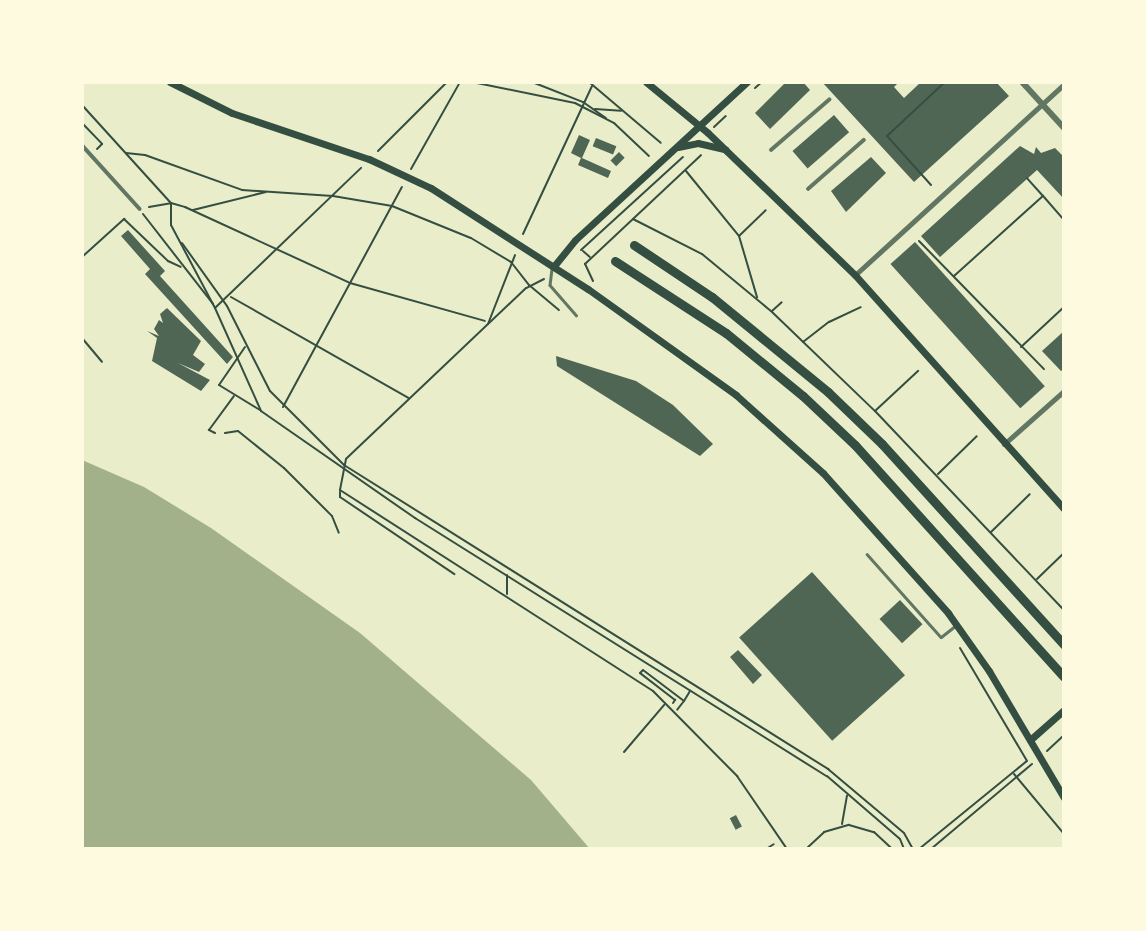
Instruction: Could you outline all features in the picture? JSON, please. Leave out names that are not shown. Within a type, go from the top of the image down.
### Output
[{"type":"highway","points":[[634,245],[743,321],[828,392],[882,444],[1064,645]]},
{"type":"highway","points":[[615,261],[726,333],[803,396],[855,445],[1064,677]]},
{"type":"main road","points":[[170,82],[274,129],[402,172],[554,266],[687,357],[768,422],[862,515],[957,625],[1064,798]]},
{"type":"main road","points":[[646,82],[699,124],[855,275],[1064,509]]},
{"type":"main road","points":[[554,266],[575,240],[747,82]]},
{"type":"main road","points":[[678,147],[698,143],[725,149]]},
{"type":"main road","points":[[1030,740],[1064,710]]},
{"type":"street","points":[[1022,82],[1064,128]]},
{"type":"street","points":[[855,275],[1064,84]]},
{"type":"street","points":[[771,150],[829,100]]},
{"type":"street","points":[[808,189],[864,140]]},
{"type":"street","points":[[82,145],[140,209]]},
{"type":"street","points":[[1004,444],[1064,391]]},
{"type":"lane","points":[[554,266],[548,277],[576,315]]},
{"type":"lane","points":[[867,554],[941,638],[957,625]]},
{"type":"path","points":[[374,156],[447,82]]},
{"type":"path","points":[[411,170],[460,82]]},
{"type":"path","points":[[472,82],[581,106],[614,123]]},
{"type":"path","points":[[532,82],[583,102],[614,123],[649,156]]},
{"type":"path","points":[[589,82],[661,143]]},
{"type":"path","points":[[752,91],[762,82]]},
{"type":"path","points":[[931,185],[887,136],[945,82]]},
{"type":"path","points":[[521,239],[592,86]]},
{"type":"path","points":[[82,105],[171,203],[279,248],[349,283],[487,322]]},
{"type":"path","points":[[594,109],[623,111]]},
{"type":"path","points":[[708,133],[733,109]]},
{"type":"path","points":[[82,122],[102,145],[91,154]]},
{"type":"path","points":[[575,256],[698,143]]},
{"type":"path","points":[[125,153],[145,155],[223,186],[267,192],[333,195],[392,206],[471,239],[511,262],[529,285],[559,310],[563,308]]},
{"type":"path","points":[[592,283],[595,277],[585,264],[701,154]]},
{"type":"path","points":[[215,307],[230,296],[365,164]]},
{"type":"path","points":[[685,170],[739,236],[758,300]]},
{"type":"path","points":[[1027,178],[1064,220]]},
{"type":"path","points":[[283,408],[406,180]]},
{"type":"path","points":[[191,210],[267,192]]},
{"type":"path","points":[[953,277],[1043,196]]},
{"type":"path","points":[[171,203],[140,209],[182,268],[215,307]]},
{"type":"path","points":[[171,203],[171,225],[215,307],[261,411]]},
{"type":"path","points":[[739,236],[766,210]]},
{"type":"path","points":[[82,257],[124,219],[167,261],[182,268]]},
{"type":"path","points":[[633,219],[702,254],[758,300],[875,411],[1063,609]]},
{"type":"path","points":[[177,237],[223,302],[259,375],[283,408],[344,465],[828,769],[904,833],[913,849]]},
{"type":"path","points":[[919,241],[1044,369]]},
{"type":"path","points":[[583,251],[591,258]]},
{"type":"path","points":[[487,322],[514,255]]},
{"type":"path","points":[[454,574],[340,497],[342,470],[487,322],[529,285],[548,277]]},
{"type":"path","points":[[230,296],[410,399]]},
{"type":"path","points":[[771,312],[782,302]]},
{"type":"path","points":[[803,342],[829,322],[861,307]]},
{"type":"path","points":[[1020,347],[1064,307]]},
{"type":"path","points":[[82,338],[102,362]]},
{"type":"path","points":[[245,346],[219,386],[261,411],[342,470],[847,794],[900,839],[904,849]]},
{"type":"path","points":[[875,411],[918,371]]},
{"type":"path","points":[[215,433],[209,430],[234,395]]},
{"type":"path","points":[[225,433],[238,431],[284,468],[332,516],[339,533]]},
{"type":"path","points":[[936,476],[977,436]]},
{"type":"path","points":[[340,491],[632,676],[675,710],[737,776],[787,849]]},
{"type":"path","points":[[990,533],[1030,494]]},
{"type":"path","points":[[1036,580],[1064,553]]},
{"type":"path","points":[[507,574],[507,595]]},
{"type":"path","points":[[919,849],[1027,761],[949,631]]},
{"type":"path","points":[[673,703],[675,700],[640,673],[643,670],[684,701]]},
{"type":"path","points":[[675,710],[690,691]]},
{"type":"path","points":[[624,752],[664,705]]},
{"type":"path","points":[[1045,752],[1064,735]]},
{"type":"path","points":[[931,849],[1034,763]]},
{"type":"path","points":[[1013,773],[1064,834]]},
{"type":"path","points":[[842,826],[847,794]]},
{"type":"path","points":[[806,849],[824,832],[842,826],[868,829],[892,849]]},
{"type":"path","points":[[766,849],[774,844]]},
{"type":"shaded area","points":[[82,460],[144,487],[211,528],[360,633],[531,780],[590,849],[82,849]]},
{"type":"building","points":[[786,82],[803,82],[810,90],[770,129],[755,113]]},
{"type":"building","points":[[822,82],[899,82],[894,87],[904,98],[921,82],[996,82],[1009,96],[914,182]]},
{"type":"building","points":[[834,115],[849,132],[808,168],[792,151]]},
{"type":"building","points":[[579,135],[590,140],[582,158],[611,171],[608,178],[578,165],[581,158],[571,153]]},
{"type":"building","points":[[596,138],[616,146],[613,155],[593,146]]},
{"type":"building","points":[[1020,146],[1034,154],[1036,147],[1041,153],[1055,148],[1064,157],[1064,199],[1037,170],[940,257],[921,236]]},
{"type":"building","points":[[619,152],[625,158],[616,166],[611,160]]},
{"type":"building","points":[[871,157],[886,173],[846,212],[831,191]]},
{"type":"building","points":[[128,230],[165,271],[160,276],[233,357],[227,364],[145,274],[150,269],[121,236]]},
{"type":"building","points":[[915,242],[1045,386],[1020,408],[890,264]]},
{"type":"building","points":[[167,308],[201,341],[193,355],[205,364],[199,372],[178,363],[210,380],[201,391],[152,361],[157,338],[147,331],[159,336],[154,329],[159,320],[163,323],[160,314]]},
{"type":"building","points":[[1064,331],[1064,369],[1061,371],[1042,351]]},
{"type":"building","points":[[556,356],[636,381],[673,405],[713,444],[700,456],[557,366]]},
{"type":"building","points":[[812,572],[905,675],[832,741],[739,638]]},
{"type":"building","points":[[900,600],[923,624],[902,643],[880,619]]},
{"type":"building","points":[[738,650],[762,675],[753,684],[730,657]]},
{"type":"building","points":[[736,815],[742,827],[736,830],[730,818]]}]
